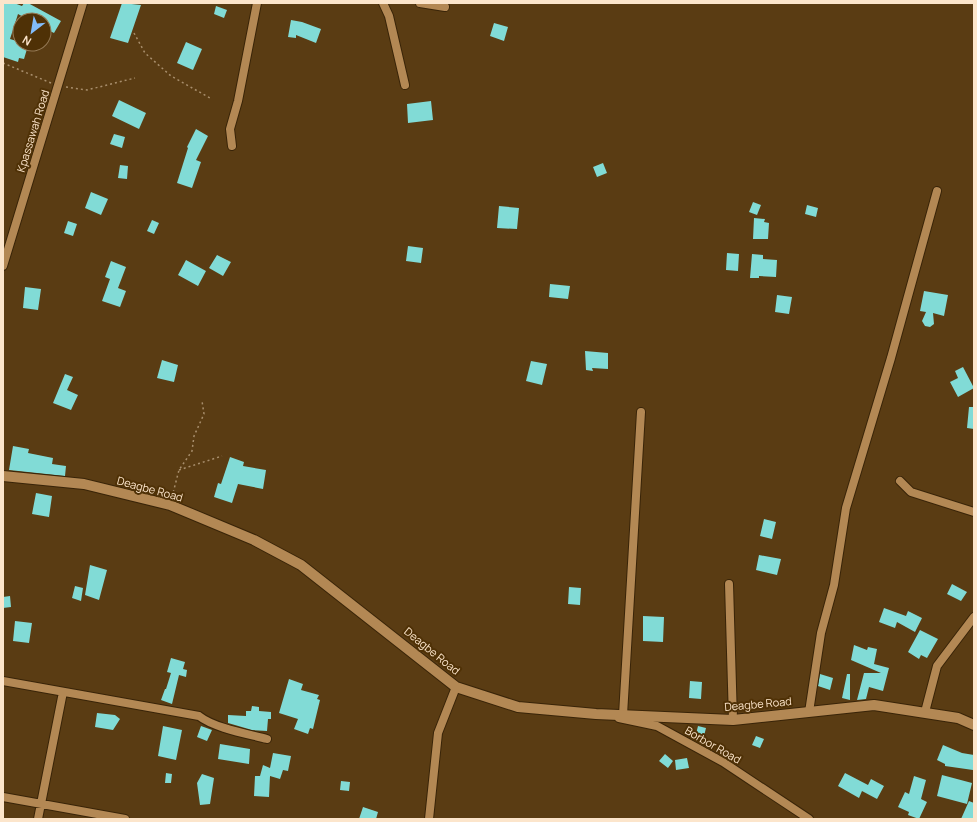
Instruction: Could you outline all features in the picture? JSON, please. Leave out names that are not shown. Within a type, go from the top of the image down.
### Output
[{"type":"street","name":"Kpassawah Road","points":[[3,266],[83,3]]},
{"type":"street","points":[[232,146],[230,129],[238,101],[257,3]]},
{"type":"street","points":[[383,3],[389,16],[405,85]]},
{"type":"street","points":[[420,3],[445,7]]},
{"type":"street","points":[[809,712],[821,633],[834,585],[846,508],[889,366],[937,191]]},
{"type":"street","points":[[623,715],[641,412]]},
{"type":"street","name":"Deagbe Road","points":[[3,476],[84,484],[170,505],[254,540],[301,565],[456,686],[518,707],[596,714],[733,720],[874,705],[958,718],[974,725]]},
{"type":"street","points":[[900,481],[912,492],[974,512]]},
{"type":"street","points":[[729,584],[733,720]]},
{"type":"street","points":[[925,712],[937,666],[974,617]]},
{"type":"street","points":[[3,682],[199,716],[219,725],[268,739]]},
{"type":"street","points":[[429,819],[438,733],[456,686]]},
{"type":"street","points":[[38,819],[63,692]]},
{"type":"street","name":"Borbor Road","points":[[596,714],[657,726],[723,762],[809,819]]},
{"type":"street","points":[[3,797],[125,819]]},
{"type":"path","points":[[134,33],[145,53],[171,76],[210,98]]},
{"type":"path","points":[[3,63],[58,86],[87,90],[135,78]]},
{"type":"path","points":[[170,505],[179,470],[192,451],[194,436],[204,414],[202,401]]},
{"type":"path","points":[[179,470],[222,456]]},
{"type":"building","points":[[3,3],[14,3],[22,6],[24,3],[28,3],[44,12],[12,12],[12,33],[10,39],[12,40],[12,52],[26,52],[24,59],[19,58],[18,62],[3,57]]},
{"type":"building","points":[[122,3],[141,5],[128,43],[110,38]]},
{"type":"building","points":[[216,6],[227,10],[224,18],[214,14]]},
{"type":"building","points":[[52,16],[61,21],[54,33],[52,32]]},
{"type":"building","points":[[291,20],[302,22],[321,29],[316,43],[296,35],[296,38],[288,37]]},
{"type":"building","points":[[494,23],[508,27],[504,41],[490,36]]},
{"type":"building","points":[[186,42],[202,49],[193,70],[177,63]]},
{"type":"building","points":[[119,100],[146,113],[139,129],[112,116]]},
{"type":"building","points":[[431,101],[433,120],[408,123],[407,104]]},
{"type":"building","points":[[196,129],[208,136],[196,160],[201,162],[192,188],[177,183],[188,148],[187,147]]},
{"type":"building","points":[[114,134],[125,137],[122,148],[110,144]]},
{"type":"building","points":[[603,163],[607,173],[597,177],[593,167]]},
{"type":"building","points":[[120,165],[128,166],[127,179],[118,178]]},
{"type":"building","points":[[91,192],[108,199],[101,215],[85,208]]},
{"type":"building","points":[[753,202],[761,205],[757,215],[749,212]]},
{"type":"building","points":[[807,205],[818,208],[816,217],[805,214]]},
{"type":"building","points":[[499,206],[519,208],[517,229],[497,228]]},
{"type":"building","points":[[754,218],[765,219],[764,222],[769,223],[768,239],[753,239]]},
{"type":"building","points":[[152,220],[159,223],[154,234],[147,231]]},
{"type":"building","points":[[68,221],[77,224],[73,236],[64,233]]},
{"type":"building","points":[[408,246],[423,248],[421,263],[406,261]]},
{"type":"building","points":[[727,253],[739,254],[738,271],[726,270]]},
{"type":"building","points":[[752,254],[763,255],[763,259],[777,260],[776,277],[759,276],[759,278],[750,278]]},
{"type":"building","points":[[217,255],[231,262],[223,276],[209,268]]},
{"type":"building","points":[[186,260],[206,271],[198,286],[178,275]]},
{"type":"building","points":[[111,261],[126,267],[118,288],[126,291],[120,307],[102,301],[110,279],[105,277]]},
{"type":"building","points":[[550,284],[570,286],[568,299],[549,297]]},
{"type":"building","points":[[25,287],[41,289],[38,310],[23,308]]},
{"type":"building","points":[[924,291],[948,295],[944,316],[933,313],[934,324],[930,327],[925,326],[922,321],[926,312],[920,311]]},
{"type":"building","points":[[777,295],[792,297],[789,314],[775,312]]},
{"type":"building","points":[[585,351],[608,353],[608,369],[592,368],[593,371],[586,370]]},
{"type":"building","points":[[162,360],[178,365],[174,382],[157,378]]},
{"type":"building","points":[[531,361],[547,364],[542,385],[526,381]]},
{"type":"building","points":[[963,367],[974,388],[958,397],[950,382],[958,378],[955,371]]},
{"type":"building","points":[[65,374],[73,377],[67,390],[78,395],[71,410],[53,403]]},
{"type":"building","points":[[969,407],[974,407],[974,429],[967,428]]},
{"type":"building","points":[[13,446],[29,449],[28,453],[53,458],[52,464],[66,466],[65,476],[9,470]]},
{"type":"building","points":[[230,457],[244,462],[243,466],[266,470],[263,489],[238,484],[232,503],[214,497],[218,483],[221,484]]},
{"type":"building","points":[[36,493],[52,496],[49,517],[32,514]]},
{"type":"building","points":[[764,519],[776,522],[772,539],[760,536]]},
{"type":"building","points":[[759,555],[781,559],[777,575],[756,570]]},
{"type":"building","points":[[90,565],[107,570],[99,600],[85,595]]},
{"type":"building","points":[[952,584],[967,592],[961,601],[947,594]]},
{"type":"building","points":[[75,586],[83,588],[81,601],[72,598]]},
{"type":"building","points":[[569,587],[581,588],[580,605],[568,604]]},
{"type":"building","points":[[10,596],[11,607],[3,608],[3,597]]},
{"type":"building","points":[[884,608],[906,616],[908,611],[922,618],[915,632],[897,622],[895,628],[879,622]]},
{"type":"building","points":[[643,616],[664,617],[663,642],[643,641]]},
{"type":"building","points":[[15,621],[32,623],[29,643],[13,641]]},
{"type":"building","points":[[920,630],[938,639],[927,658],[921,655],[919,659],[908,652]]},
{"type":"building","points":[[854,645],[867,650],[868,647],[877,649],[874,664],[889,668],[883,691],[869,687],[866,699],[857,700],[864,673],[881,673],[851,660]]},
{"type":"building","points":[[171,658],[185,662],[183,669],[187,670],[186,677],[179,675],[172,704],[161,700],[171,673],[167,672]]},
{"type":"building","points":[[820,674],[833,678],[830,690],[818,686]]},
{"type":"building","points":[[847,674],[850,674],[850,700],[842,698]]},
{"type":"building","points":[[289,679],[303,684],[301,690],[319,695],[317,699],[320,700],[313,729],[310,728],[308,734],[294,729],[298,719],[279,713]]},
{"type":"building","points":[[690,681],[702,682],[701,699],[689,698]]},
{"type":"building","points":[[252,706],[259,707],[259,711],[271,712],[271,719],[268,719],[267,731],[252,730],[228,723],[228,715],[246,716],[246,711],[251,711]]},
{"type":"building","points":[[97,713],[115,715],[120,719],[113,730],[95,727]]},
{"type":"building","points":[[163,726],[182,730],[176,760],[158,756]]},
{"type":"building","points":[[201,726],[212,730],[207,741],[197,737]]},
{"type":"building","points":[[698,726],[706,728],[703,740],[695,738]]},
{"type":"building","points":[[756,736],[764,739],[760,748],[752,745]]},
{"type":"building","points":[[220,744],[250,749],[249,764],[218,759]]},
{"type":"building","points":[[943,745],[962,753],[974,755],[973,770],[945,766],[945,764],[937,760]]},
{"type":"building","points":[[273,753],[291,756],[288,771],[283,770],[280,779],[270,776],[269,797],[254,796],[255,776],[260,776],[263,765],[270,768]]},
{"type":"building","points":[[665,754],[673,761],[668,768],[659,761]]},
{"type":"building","points":[[687,758],[689,768],[676,770],[675,760]]},
{"type":"building","points":[[166,773],[172,774],[171,783],[165,783]]},
{"type":"building","points":[[845,773],[868,785],[871,779],[884,786],[877,799],[862,791],[859,798],[838,786]]},
{"type":"building","points":[[202,774],[214,778],[210,804],[200,805],[197,783]]},
{"type":"building","points":[[942,775],[972,783],[967,804],[937,796]]},
{"type":"building","points":[[914,776],[926,780],[921,799],[927,802],[919,819],[908,815],[909,812],[898,807],[905,792],[909,794]]},
{"type":"building","points":[[341,781],[350,782],[349,791],[340,790]]},
{"type":"building","points":[[969,801],[974,803],[974,819],[961,819]]},
{"type":"building","points":[[363,807],[378,812],[376,819],[359,819]]}]
